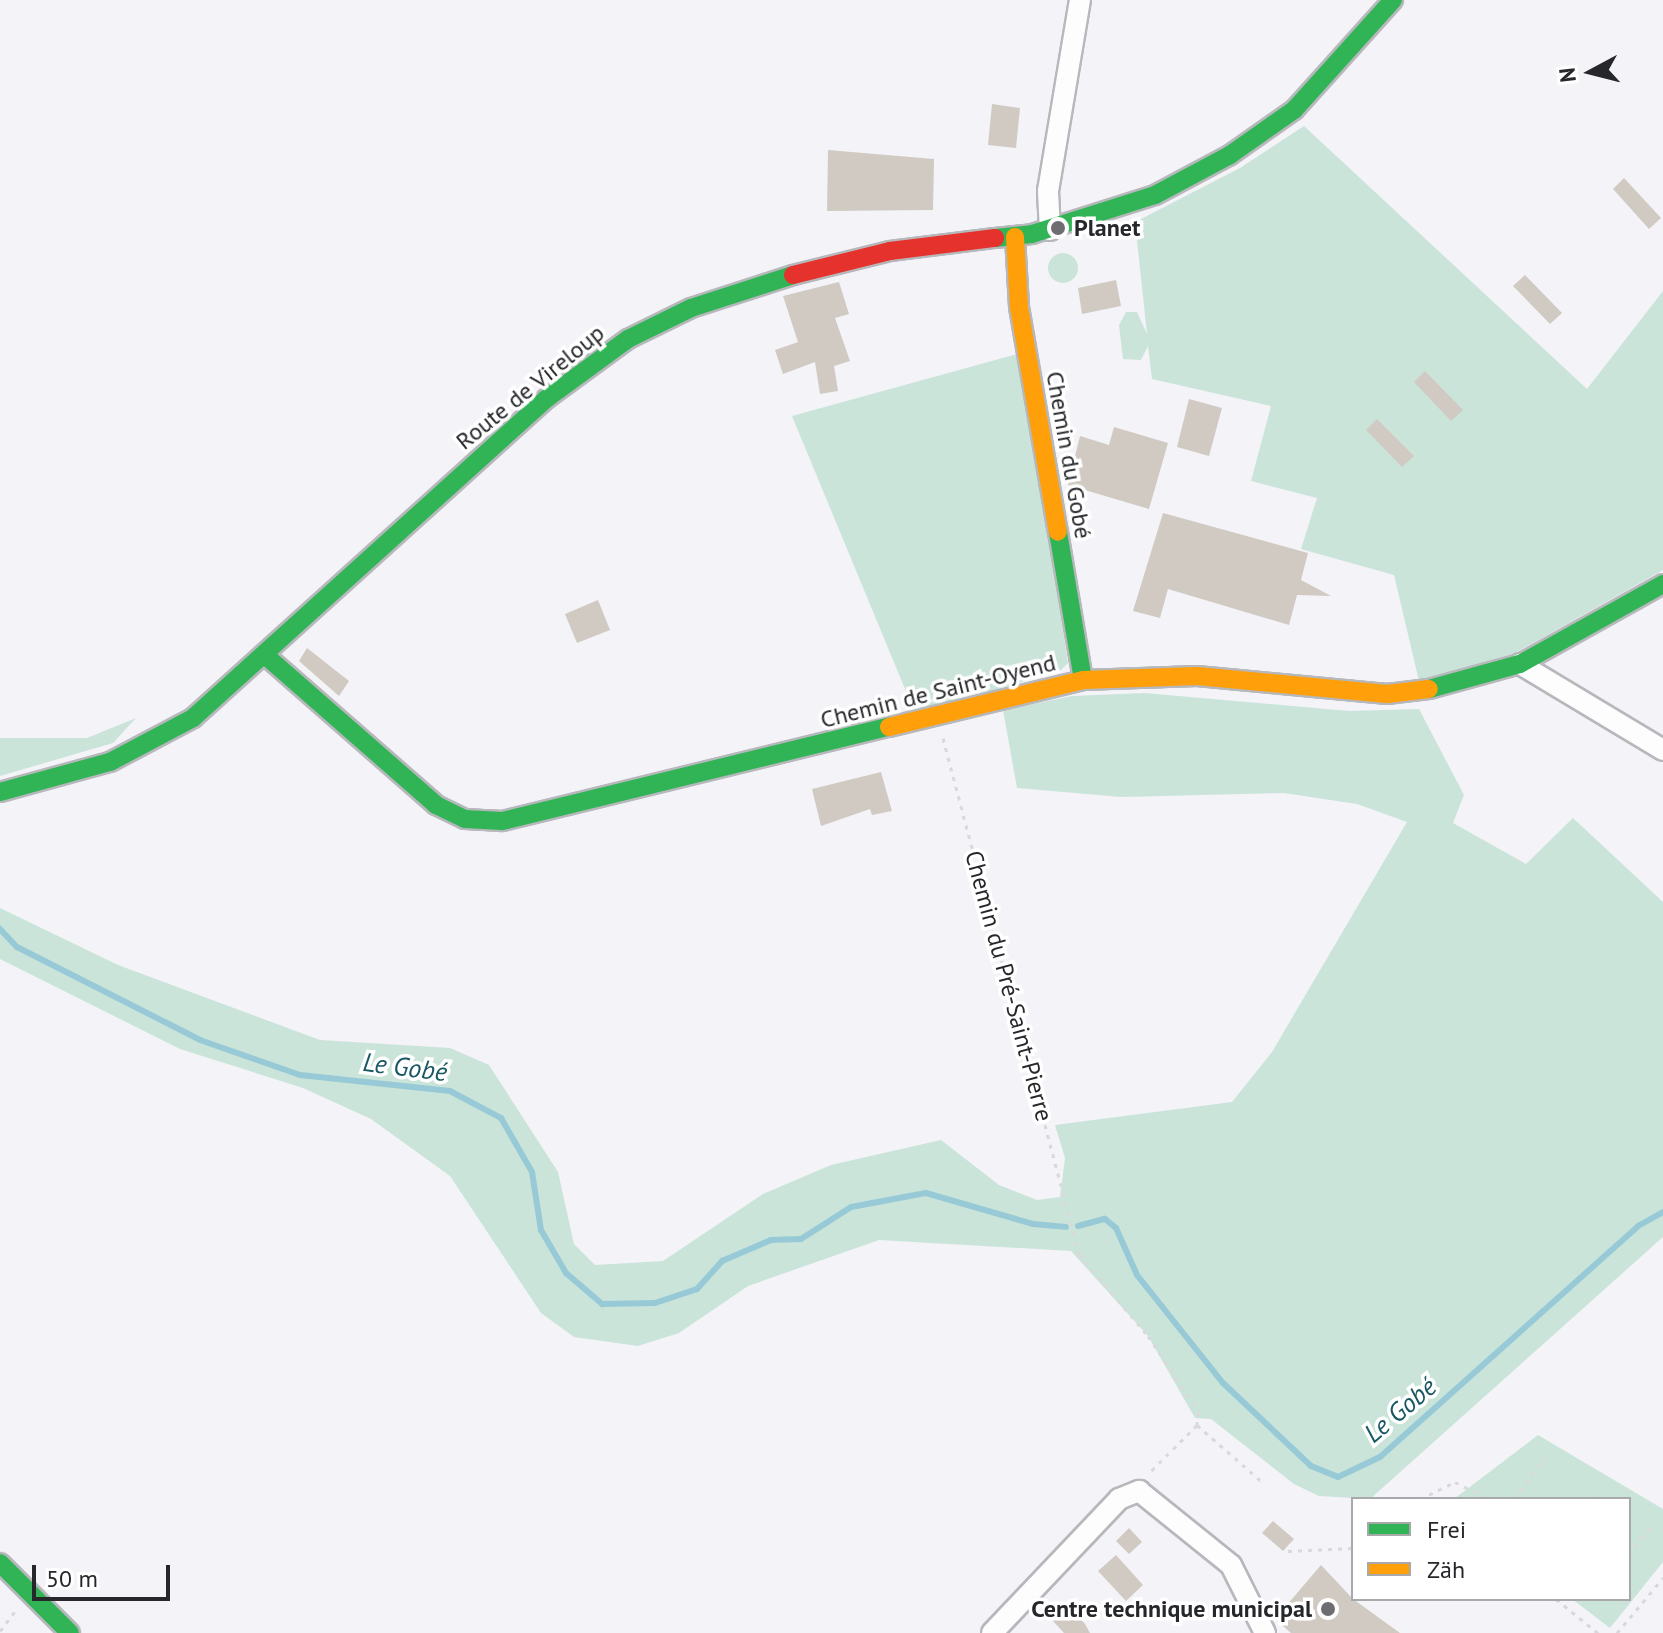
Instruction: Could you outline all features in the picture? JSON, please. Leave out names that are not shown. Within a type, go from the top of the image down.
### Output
[{"type":"street","points":[[1050,230],[1048,191],[1080,0]]},
{"type":"street","name":"Route de Vireloup","points":[[0,792],[80,773],[144,747],[193,718],[266,656],[490,447],[628,339],[703,303],[810,269],[890,251],[1050,230],[1155,195],[1230,155],[1325,80],[1393,0]]},
{"type":"street","name":"Chemin du Gobé","points":[[1015,237],[1019,307],[1083,680]]},
{"type":"street","name":"Chemin de Saint-Oyend","points":[[266,656],[436,805],[486,822],[584,804],[1083,680],[1197,676],[1387,694],[1449,687],[1520,664],[1663,584]]},
{"type":"street","points":[[1520,664],[1663,750]]},
{"type":"street","points":[[992,1633],[1119,1499],[1139,1491],[1231,1565],[1265,1633]]},
{"type":"street","points":[[0,1563],[70,1633]]},
{"type":"path","name":"Chemin du Pré-Saint-Pierre","points":[[942,734],[1074,1239],[1087,1268],[1195,1400],[1197,1425]]},
{"type":"path","points":[[1139,1491],[1141,1480],[1197,1425],[1261,1481]]},
{"type":"path","points":[[1515,1497],[1545,1458]]},
{"type":"path","points":[[1424,1497],[1455,1482],[1485,1497]]},
{"type":"path","points":[[1597,1497],[1602,1490]]},
{"type":"path","points":[[1631,1552],[1654,1522]]},
{"type":"path","points":[[1288,1551],[1351,1548]]},
{"type":"path","points":[[1617,1633],[1663,1578]]},
{"type":"path","points":[[1558,1601],[1598,1633]]},
{"type":"green space","points":[[1304,126],[1587,389],[1663,291],[1663,570],[1515,653],[1419,681],[1394,575],[1301,549],[1317,498],[1251,481],[1271,406],[1152,379],[1148,346],[1141,360],[1123,359],[1119,325],[1126,312],[1137,312],[1147,334],[1135,222],[1240,168]]},
{"type":"green space","points":[[1063,253],[1074,257],[1078,268],[1074,279],[1063,283],[1052,279],[1048,268],[1052,257]]},
{"type":"green space","points":[[1021,353],[1068,663],[1060,671],[915,713],[792,416]]},
{"type":"green space","points":[[1145,693],[1349,711],[1419,709],[1464,795],[1453,823],[1526,864],[1573,818],[1663,902],[1663,1237],[1372,1497],[1319,1496],[1294,1484],[1211,1419],[1195,1418],[1148,1336],[1071,1251],[879,1240],[748,1286],[679,1333],[638,1346],[574,1337],[541,1313],[450,1176],[371,1119],[303,1088],[180,1049],[0,959],[0,908],[118,965],[320,1040],[450,1048],[489,1065],[558,1172],[574,1244],[595,1265],[663,1261],[763,1194],[831,1165],[941,1140],[999,1185],[1037,1200],[1060,1197],[1065,1158],[1055,1125],[1232,1102],[1272,1052],[1407,822],[1357,804],[1284,793],[1121,797],[1017,788],[1003,710],[1072,696]]},
{"type":"green space","points":[[136,718],[113,743],[0,776],[0,738],[87,738]]},
{"type":"green space","points":[[1538,1435],[1663,1509],[1663,1562],[1610,1628],[1575,1601],[1631,1601],[1631,1497],[1457,1497]]},
{"type":"building","points":[[992,104],[1020,108],[1016,148],[988,145]]},
{"type":"building","points":[[828,150],[934,159],[933,210],[827,211]]},
{"type":"building","points":[[1624,178],[1661,218],[1649,229],[1613,189]]},
{"type":"building","points":[[1525,275],[1562,313],[1550,324],[1513,286]]},
{"type":"building","points":[[1116,280],[1121,306],[1082,314],[1078,288]]},
{"type":"building","points":[[839,282],[849,314],[835,318],[850,361],[834,366],[838,391],[820,394],[815,362],[783,374],[775,350],[798,342],[783,296]]},
{"type":"building","points":[[1425,371],[1463,410],[1451,421],[1414,382]]},
{"type":"building","points":[[1189,399],[1222,408],[1209,456],[1177,447]]},
{"type":"building","points":[[1377,419],[1414,456],[1402,467],[1366,430]]},
{"type":"building","points":[[1114,427],[1168,443],[1149,509],[1068,485],[1080,436],[1109,445]]},
{"type":"building","points":[[1163,513],[1308,553],[1301,580],[1331,596],[1297,595],[1289,625],[1168,589],[1160,618],[1133,611]]},
{"type":"building","points":[[598,600],[610,630],[577,643],[565,614]]},
{"type":"building","points":[[307,648],[349,681],[339,696],[299,661]]},
{"type":"building","points":[[881,772],[892,811],[872,815],[870,809],[821,826],[812,789]]},
{"type":"building","points":[[1273,1521],[1294,1539],[1283,1551],[1262,1533]]},
{"type":"building","points":[[1129,1528],[1142,1542],[1129,1554],[1116,1541]]},
{"type":"building","points":[[1116,1555],[1143,1585],[1126,1601],[1098,1571]]},
{"type":"building","name":"Centre technique municipal","points":[[1321,1565],[1351,1597],[1351,1601],[1356,1601],[1400,1633],[1291,1633],[1275,1619]]},
{"type":"building","points":[[1069,1606],[1090,1633],[1064,1633],[1053,1621]]},
{"type":"waterway","name":"Le Gobé","points":[[0,929],[17,947],[200,1040],[300,1075],[450,1091],[501,1118],[532,1172],[541,1230],[566,1273],[602,1304],[655,1303],[697,1289],[722,1261],[771,1240],[801,1239],[851,1207],[926,1193],[1033,1224],[1066,1227]]},
{"type":"waterway","name":"Le Gobé","points":[[1078,1226],[1105,1219],[1116,1228],[1137,1275],[1223,1383],[1311,1466],[1338,1477],[1380,1457],[1638,1226],[1663,1212]]},
{"type":"traffic: fast","points":[[995,238],[1032,234],[1155,195],[1230,155],[1294,110],[1393,0]]},
{"type":"traffic: fast","points":[[0,792],[110,762],[193,718],[546,399],[628,339],[691,308],[793,275]]},
{"type":"traffic: fast","points":[[1058,532],[1083,680]]},
{"type":"traffic: fast","points":[[1429,689],[1520,664],[1663,584]]},
{"type":"traffic: fast","points":[[266,656],[436,805],[465,819],[502,821],[889,727]]},
{"type":"traffic: fast","points":[[0,1563],[70,1633]]},
{"type":"traffic: slow","points":[[1015,237],[1019,307],[1058,532]]},
{"type":"traffic: slow","points":[[889,727],[1083,680],[1197,676],[1387,694],[1429,689]]},
{"type":"traffic: jam","points":[[793,275],[890,251],[995,238]]},
{"type":"place","name":"Planet","points":[[1058,228]]},
{"type":"place","name":"Centre technique municipal","points":[[1328,1609]]}]
